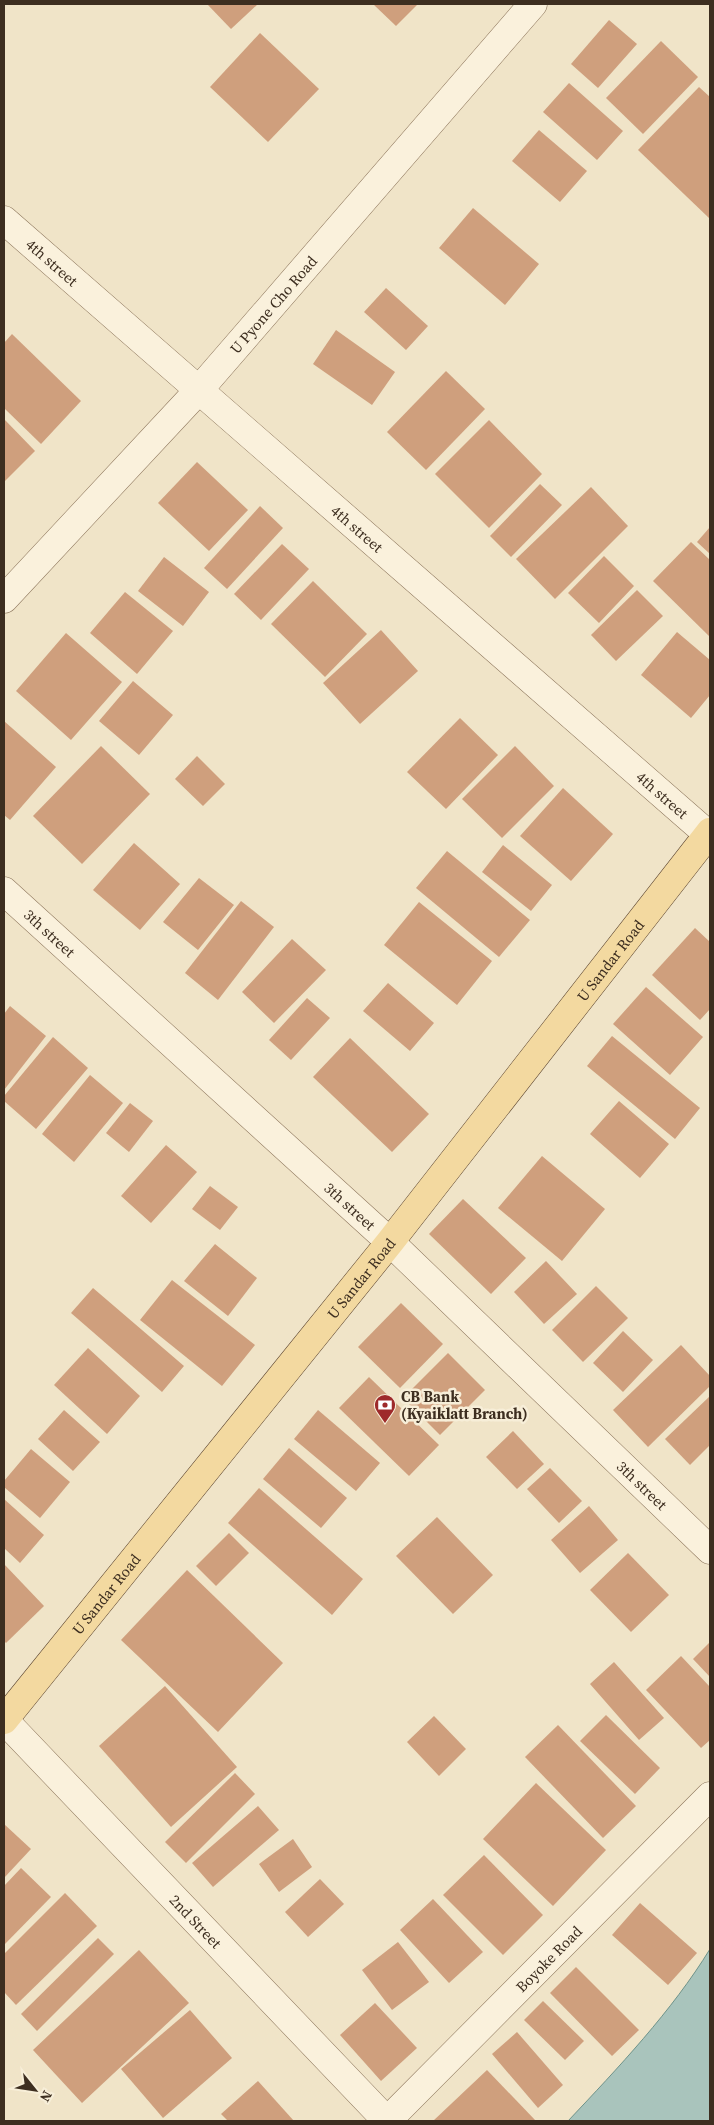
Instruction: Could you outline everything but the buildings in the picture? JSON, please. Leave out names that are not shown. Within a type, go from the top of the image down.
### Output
[{"type":"main road","name":"U Sandar Road","points":[[4,1720],[390,1242],[710,834]]},
{"type":"street","name":"U Pyone Cho Road","points":[[4,599],[198,391],[533,4]]},
{"type":"street","name":"4th street","points":[[4,220],[198,391],[710,834]]},
{"type":"street","name":"3th street","points":[[4,891],[390,1242],[710,1550]]},
{"type":"street","name":"2nd Street","points":[[4,1720],[387,2121]]},
{"type":"street","name":"Boyoke Road","points":[[387,2121],[710,1796]]},
{"type":"water","points":[[710,1949],[710,2121],[568,2121],[662,2017]]},
{"type":"place","name":"CB Bank (Kyaiklatt Branch)","points":[[385,1424]]}]
